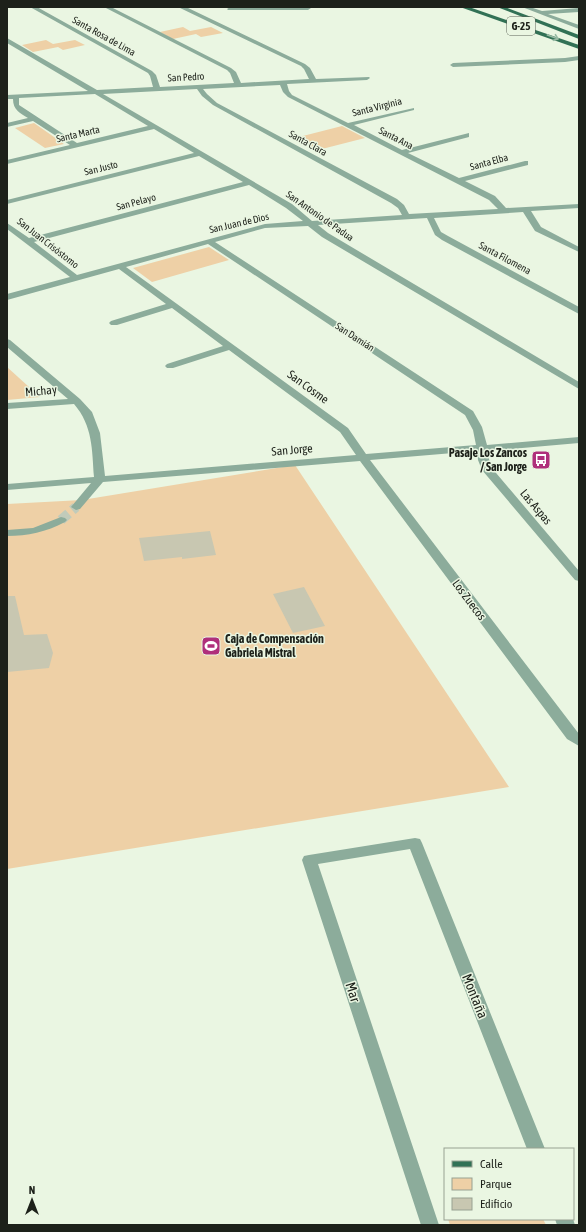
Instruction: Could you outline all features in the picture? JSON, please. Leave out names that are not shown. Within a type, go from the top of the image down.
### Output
[{"type":"main road","name":"G-25","points":[[463,7],[579,47]]},
{"type":"main road","name":"G-25","points":[[500,7],[579,37]]},
{"type":"main road","points":[[512,11],[539,12]]},
{"type":"street","name":"Santa Rosa de Lima","points":[[33,7],[150,72],[153,75],[157,89]]},
{"type":"street","points":[[107,7],[229,69],[233,72],[238,84]]},
{"type":"street","points":[[181,7],[303,65],[307,68],[313,80]]},
{"type":"street","points":[[525,7],[579,27]]},
{"type":"street","points":[[230,9],[308,8]]},
{"type":"street","points":[[539,12],[579,10]]},
{"type":"street","name":"San Antonio de Padua","points":[[7,40],[289,206],[325,235],[579,386]]},
{"type":"street","points":[[453,65],[565,60],[579,58]]},
{"type":"street","name":"San Pedro","points":[[7,97],[367,78]]},
{"type":"street","name":"Santa Ana","points":[[283,82],[286,92],[290,96],[492,198],[504,211]]},
{"type":"street","name":"Santa Clara","points":[[199,87],[204,95],[215,104],[394,201],[401,207],[407,217]]},
{"type":"street","points":[[16,96],[17,107],[75,146]]},
{"type":"street","name":"Santa Virginia","points":[[347,125],[412,109]]},
{"type":"street","points":[[7,125],[34,119]]},
{"type":"street","name":"Santa Marta","points":[[7,162],[154,126]]},
{"type":"street","points":[[401,152],[466,135]]},
{"type":"street","name":"San Justo","points":[[7,202],[200,154]]},
{"type":"street","name":"Santa Elba","points":[[458,181],[525,163]]},
{"type":"street","name":"San Pelayo","points":[[28,241],[250,183]]},
{"type":"street","name":"San Juan de Dios","points":[[7,297],[259,228],[310,223],[579,206]]},
{"type":"street","points":[[525,209],[538,228],[579,250]]},
{"type":"street","name":"Santa Filomena","points":[[429,215],[438,233],[445,238],[579,311]]},
{"type":"street","name":"San Juan Crisóstomo","points":[[7,225],[76,278]]},
{"type":"street","name":"San Damián","points":[[208,241],[464,409],[475,422],[480,436],[481,448]]},
{"type":"street","name":"San Cosme","points":[[120,266],[337,424],[344,430],[362,457]]},
{"type":"street","points":[[114,323],[174,305]]},
{"type":"street","points":[[7,342],[77,401],[88,414],[92,423],[100,479],[76,507]]},
{"type":"street","points":[[170,366],[230,347]]},
{"type":"street","name":"Michay","points":[[7,406],[77,401]]},
{"type":"street","name":"San Jorge","points":[[7,487],[362,457],[578,441]]},
{"type":"street","name":"Las Aspas","points":[[481,448],[482,460],[486,468],[579,578]]},
{"type":"street","name":"Los Zuecos","points":[[362,457],[572,736],[579,741]]},
{"type":"street","points":[[7,533],[23,533],[41,530],[61,520]]},
{"type":"street","name":"Montaña","points":[[415,843],[536,1148]]},
{"type":"street","name":"Mar","points":[[415,843],[309,860],[430,1225]]},
{"type":"green space","points":[[183,27],[190,31],[211,27],[223,33],[201,37],[196,34],[173,39],[160,32]]},
{"type":"green space","points":[[46,40],[53,44],[75,40],[85,45],[63,50],[58,47],[33,52],[22,45]]},
{"type":"green space","points":[[34,123],[64,144],[45,148],[15,128]]},
{"type":"green space","points":[[342,126],[365,138],[318,150],[295,138]]},
{"type":"green space","points":[[209,247],[229,260],[152,282],[133,268]]},
{"type":"green space","points":[[7,367],[40,397],[7,400]]},
{"type":"green space","name":"Caja de Compensación Gabriela Mistral","points":[[295,465],[509,787],[7,869],[7,504],[82,500]]},
{"type":"green space","points":[[448,1220],[544,1220],[546,1225],[450,1225]]},
{"type":"building","points":[[210,531],[216,555],[144,561],[139,538]]},
{"type":"building","points":[[304,587],[325,626],[293,633],[273,594]]},
{"type":"building","points":[[7,596],[15,596],[24,635],[47,634],[53,653],[49,668],[7,672]]},
{"type":"tunnel","points":[[61,520],[76,507]]},
{"type":"place","name":"Pasaje Los Zancos / San Jorge","points":[[541,460]]},
{"type":"place","name":"Caja de Compensación Gabriela Mistral","points":[[211,646]]}]
